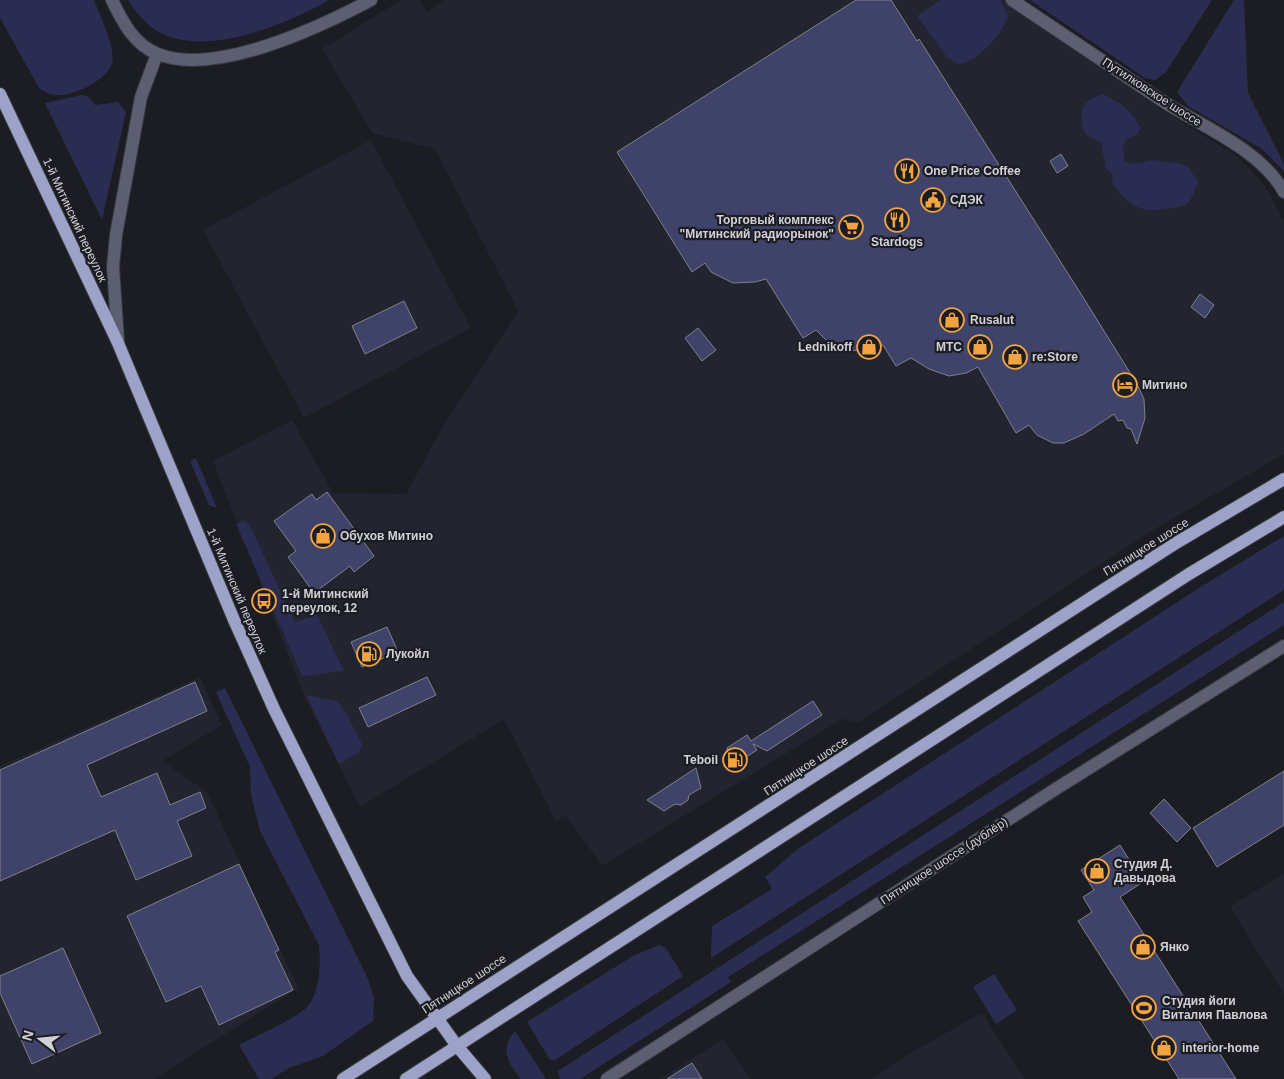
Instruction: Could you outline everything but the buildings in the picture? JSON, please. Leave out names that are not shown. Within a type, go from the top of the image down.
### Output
[{"type":"main road","name":"1-й Митинский переулок","points":[[0,94],[118,342],[234,620],[274,709],[407,976],[457,1046],[485,1079]]},
{"type":"main road","name":"Пятницкое шоссе","points":[[344,1079],[1176,543],[1284,479]]},
{"type":"main road","points":[[406,1079],[1189,574],[1284,517]]},
{"type":"street","points":[[112,0],[124,24],[141,44],[157,54],[178,60],[198,59],[272,45],[318,27],[371,0]]},
{"type":"street","name":"Путилковское шоссе","points":[[1012,0],[1164,102],[1248,154],[1265,168],[1284,192]]},
{"type":"street","points":[[118,342],[112,267],[116,235],[141,97],[157,54]]},
{"type":"street","name":"Пятницкое шоссе (дублёр)","points":[[607,1079],[1029,806],[1284,646]]},
{"type":"shaded area","points":[[0,0],[94,0],[112,49],[112,63],[109,70],[86,88],[76,92],[57,95],[47,93],[39,88],[0,18]]},
{"type":"shaded area","points":[[128,0],[329,0],[269,28],[221,40],[198,41],[176,39],[157,31],[148,25]]},
{"type":"shaded area","points":[[401,0],[419,0],[427,12],[444,0],[1006,0],[1159,108],[1237,156],[1261,181],[1269,193],[1284,222],[1284,454],[1153,530],[859,722],[842,719],[602,866],[566,815],[556,821],[504,719],[360,807],[303,693],[213,461],[292,420],[333,493],[406,494],[442,428],[518,311],[435,149],[372,133],[322,49]]},
{"type":"shaded area","points":[[940,0],[1000,0],[1008,15],[1002,29],[989,46],[972,59],[957,64],[946,56],[917,16]]},
{"type":"shaded area","points":[[1030,0],[1212,0],[1166,72],[1155,80],[1145,78]]},
{"type":"shaded area","points":[[1234,0],[1244,0],[1248,93],[1284,164],[1284,171],[1262,149],[1188,106],[1177,92]]},
{"type":"shaded area","points":[[1102,94],[1124,107],[1141,128],[1137,135],[1129,138],[1123,144],[1124,161],[1133,164],[1152,160],[1179,163],[1187,166],[1198,181],[1187,204],[1161,210],[1144,209],[1131,203],[1112,183],[1113,174],[1106,169],[1101,143],[1085,134],[1081,119],[1082,109],[1085,105],[1094,97]]},
{"type":"shaded area","points":[[82,95],[89,97],[95,105],[118,102],[126,112],[102,220],[45,103]]},
{"type":"shaded area","points":[[371,140],[471,328],[304,418],[203,230]]},
{"type":"shaded area","points":[[196,458],[217,508],[209,505],[190,461]]},
{"type":"shaded area","points":[[244,521],[250,526],[295,622],[317,615],[344,671],[302,676],[236,524]]},
{"type":"shaded area","points":[[1284,536],[1284,590],[711,958],[712,926],[772,889],[765,877],[799,848],[1199,588]]},
{"type":"shaded area","points":[[1284,602],[1284,625],[728,977],[731,982],[580,1079],[560,1079],[558,1071]]},
{"type":"shaded area","points":[[200,677],[222,725],[162,761],[207,792],[298,988],[154,1079],[0,1079],[0,766]]},
{"type":"shaded area","points":[[225,688],[368,979],[374,999],[373,1021],[323,1056],[289,1068],[271,1079],[259,1079],[239,1045],[285,1022],[308,1006],[315,993],[320,969],[319,945],[260,831],[251,795],[250,767],[216,692]]},
{"type":"shaded area","points":[[306,695],[336,701],[344,709],[362,744],[359,752],[339,764]]},
{"type":"shaded area","points":[[1284,873],[1284,994],[1230,907]]},
{"type":"shaded area","points":[[659,945],[666,948],[683,976],[555,1060],[550,1060],[527,1022],[633,956]]},
{"type":"shaded area","points":[[994,974],[1017,1010],[996,1024],[973,987]]},
{"type":"shaded area","points":[[982,1013],[1025,1079],[872,1079],[910,1053]]},
{"type":"shaded area","points":[[515,1031],[546,1079],[521,1079],[512,1067],[506,1050],[507,1044]]},
{"type":"shaded area","points":[[723,1039],[751,1079],[660,1079]]},
{"type":"place","name":"One Price Coffee","points":[[907,171]]},
{"type":"place","name":"СДЭК","points":[[933,200]]},
{"type":"place","name":"Stardogs","points":[[897,220]]},
{"type":"place","name":"Торговый комплекс \"Митинский радиорынок\"","points":[[851,227]]},
{"type":"place","name":"Rusalut","points":[[952,320]]},
{"type":"place","name":"Lednikoff","points":[[869,347]]},
{"type":"place","name":"МТС","points":[[980,347]]},
{"type":"place","name":"re:Store","points":[[1015,357]]},
{"type":"place","name":"Митино","points":[[1125,385]]},
{"type":"place","name":"Обухов Митино","points":[[323,536]]},
{"type":"place","name":"1-й Митинский переулок, 12","points":[[264,601]]},
{"type":"place","name":"Лукойл","points":[[369,654]]},
{"type":"place","name":"Teboil","points":[[735,760]]},
{"type":"place","name":"Студия Д. Давыдова","points":[[1097,871]]},
{"type":"place","name":"Янко","points":[[1143,947]]},
{"type":"place","name":"Студия йоги Виталия Павлова","points":[[1144,1008]]},
{"type":"place","name":"interior-home","points":[[1164,1048]]}]
